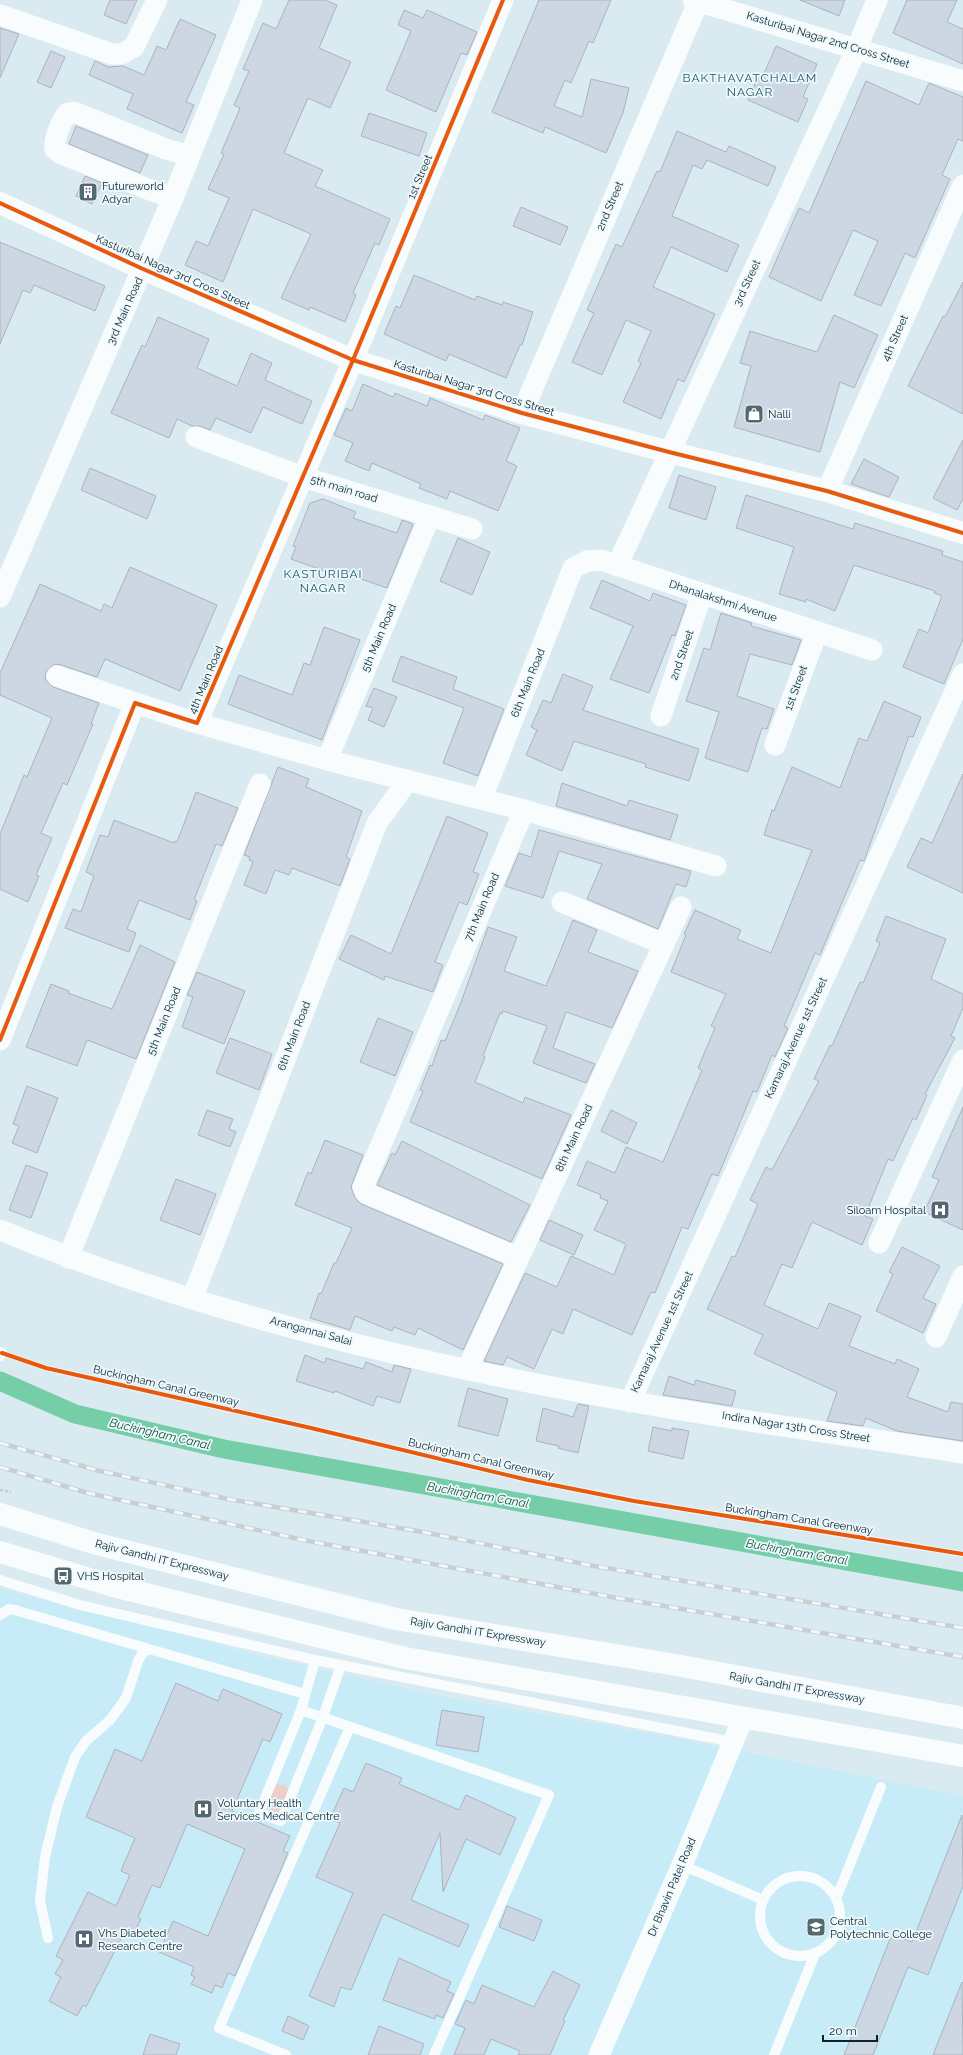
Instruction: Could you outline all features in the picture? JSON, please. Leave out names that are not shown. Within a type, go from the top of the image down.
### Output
[{"type":"main road","name":"Kasturibai Nagar 3rd Cross Street","points":[[0,203],[143,269],[353,360],[522,413],[669,452],[828,491],[963,532]]},
{"type":"main road","name":"Rajiv Gandhi IT Expressway","points":[[0,1514],[97,1544],[396,1619],[676,1665],[963,1718]]},
{"type":"main road","points":[[0,1552],[113,1586],[405,1658],[963,1756]]},
{"type":"street","points":[[0,15],[112,54],[122,54],[134,47],[157,0]]},
{"type":"street","name":"3rd Main Road","points":[[0,597],[173,198],[252,0]]},
{"type":"street","name":"1st Street","points":[[353,360],[503,0]]},
{"type":"street","name":"Kasturibai Nagar 2nd Cross Street","points":[[697,0],[963,80]]},
{"type":"street","name":"2nd Street","points":[[522,413],[697,0]]},
{"type":"street","name":"3rd Street","points":[[617,566],[857,48],[877,0]]},
{"type":"street","points":[[173,198],[60,153],[55,149],[54,143],[65,116],[68,113],[74,112],[166,149],[190,156]]},
{"type":"street","name":"4th Street","points":[[828,491],[963,185]]},
{"type":"street","name":"4th Main Road","points":[[58,676],[198,723],[353,360]]},
{"type":"street","name":"5th main road","points":[[196,437],[304,477],[472,529]]},
{"type":"street","name":"5th Main Road","points":[[327,760],[430,516]]},
{"type":"street","name":"Dhanalakshmi Avenue","points":[[574,568],[587,561],[601,560],[872,650]]},
{"type":"street","name":"6th Main Road","points":[[482,798],[574,568]]},
{"type":"street","name":"2nd Street","points":[[661,716],[702,594]]},
{"type":"street","name":"1st Street","points":[[775,745],[817,632]]},
{"type":"street","name":"Kamaraj Avenue 1st Street","points":[[630,1402],[963,674]]},
{"type":"street","points":[[0,1040],[135,703]]},
{"type":"street","points":[[198,723],[327,760],[482,798],[716,866]]},
{"type":"street","name":"6th Main Road","points":[[192,1299],[377,823],[408,780]]},
{"type":"street","name":"5th Main Road","points":[[68,1258],[260,784]]},
{"type":"street","name":"7th Main Road","points":[[519,1258],[366,1193],[363,1187],[524,810]]},
{"type":"street","points":[[562,902],[663,944]]},
{"type":"street","name":"8th Main Road","points":[[467,1370],[681,907]]},
{"type":"street","points":[[879,1243],[963,1060]]},
{"type":"street","name":"Arangannai Salai","points":[[0,1230],[68,1258],[192,1299],[298,1328],[467,1370],[630,1402]]},
{"type":"street","points":[[936,1337],[963,1276]]},
{"type":"street","name":"Indira Nagar 13th Cross Street","points":[[630,1402],[963,1453]]},
{"type":"street","name":"Dr Bhavin Patel Road","points":[[599,2055],[682,1865],[743,1718]]},
{"type":"lane","points":[[0,1352],[2,1352],[0,1356]]},
{"type":"lane","points":[[0,1580],[80,1605],[315,1660],[733,1742]]},
{"type":"lane","points":[[0,1615],[9,1610],[15,1610],[306,1694]]},
{"type":"lane","points":[[48,1938],[40,1901],[45,1857],[57,1807],[75,1757],[86,1742],[110,1720],[126,1698],[138,1661],[142,1654],[149,1649]]},
{"type":"lane","points":[[315,1660],[301,1710],[259,1812],[281,1821],[323,1718],[341,1665]]},
{"type":"lane","points":[[301,1710],[549,1795],[434,2055]]},
{"type":"lane","points":[[286,2055],[219,2028],[350,1727]]},
{"type":"lane","points":[[836,1899],[881,1787]]},
{"type":"lane","points":[[682,1865],[763,1900]]},
{"type":"lane","points":[[793,1877],[806,1877],[818,1881],[828,1888],[836,1899],[840,1911],[839,1924],[830,1942],[815,1954],[792,1956],[780,1952],[764,1935],[760,1924],[760,1912],[763,1900],[770,1889],[781,1881],[793,1877]]},
{"type":"lane","points":[[774,2055],[815,1954]]},
{"type":"path","points":[[0,1490],[11,1492]]},
{"type":"shaded area","points":[[0,1589],[152,1626],[257,1655],[441,1696],[681,1739],[963,1796],[963,2055],[0,2055]]},
{"type":"shaded area","points":[[274,1784],[285,1785],[292,1794],[282,1812],[273,1811],[266,1806]]},
{"type":"building","points":[[110,0],[137,0],[126,24],[104,15]]},
{"type":"building","points":[[289,0],[325,0],[337,5],[319,48],[351,62],[330,108],[308,98],[284,153],[323,170],[315,186],[390,219],[379,245],[375,243],[353,293],[356,295],[345,322],[310,307],[309,310],[281,298],[311,234],[253,209],[223,282],[185,265],[196,241],[208,246],[229,198],[208,189],[224,154],[221,153],[240,108],[234,105],[249,71],[243,69],[263,23],[276,29]]},
{"type":"building","points":[[539,0],[611,0],[593,43],[589,41],[571,83],[565,80],[554,106],[582,117],[591,79],[629,88],[623,113],[606,153],[545,127],[543,133],[492,112]]},
{"type":"building","points":[[800,0],[845,0],[839,16]]},
{"type":"building","points":[[907,0],[957,0],[947,22],[963,29],[963,64],[893,33]]},
{"type":"building","points":[[404,10],[423,18],[427,10],[477,32],[467,55],[461,53],[436,112],[386,90],[411,31],[398,25]]},
{"type":"building","points":[[180,19],[216,35],[186,102],[194,105],[182,133],[127,109],[133,94],[89,75],[95,61],[108,67],[123,66],[144,75],[157,46],[166,50]]},
{"type":"building","points":[[0,28],[19,34],[0,78]]},
{"type":"building","points":[[776,46],[817,64],[803,97],[808,99],[798,122],[748,100],[758,77],[762,78]]},
{"type":"building","points":[[51,51],[65,57],[51,88],[37,82]]},
{"type":"building","points":[[866,81],[919,105],[929,83],[963,97],[963,141],[958,139],[942,175],[950,179],[915,258],[905,253],[881,306],[854,295],[878,241],[853,230],[821,301],[769,277],[799,208],[809,213]]},
{"type":"building","points":[[369,113],[427,133],[419,156],[361,136]]},
{"type":"building","points":[[76,126],[148,155],[140,173],[69,144]]},
{"type":"building","points":[[677,131],[726,152],[729,146],[776,167],[768,186],[707,160],[702,169],[693,165],[672,216],[739,245],[727,272],[671,247],[653,287],[715,314],[684,382],[678,379],[661,419],[623,402],[641,363],[638,361],[651,331],[626,320],[602,375],[572,362],[594,313],[587,310],[616,244],[622,247],[657,171],[660,172]]},
{"type":"building","name":"Futureworld Adyar","points":[[85,176],[102,183],[92,204],[76,196]]},
{"type":"building","points":[[521,207],[568,227],[560,245],[513,226]]},
{"type":"building","points":[[0,242],[105,286],[95,311],[34,285],[30,293],[23,290],[0,344]]},
{"type":"building","points":[[414,275],[475,300],[477,296],[502,305],[503,302],[533,312],[522,345],[520,345],[506,378],[449,354],[446,361],[384,334],[396,306],[400,308]]},
{"type":"building","points":[[963,282],[963,414],[908,386],[943,316],[945,317]]},
{"type":"building","points":[[834,315],[878,335],[854,388],[840,382],[820,452],[734,427],[751,366],[740,363],[750,331],[817,352]]},
{"type":"building","points":[[158,317],[209,339],[197,368],[237,386],[251,353],[272,363],[265,380],[312,401],[302,424],[263,407],[251,433],[216,418],[210,430],[200,426],[192,426],[177,419],[169,438],[111,413],[142,345],[145,347]]},
{"type":"building","points":[[363,384],[393,397],[395,393],[427,406],[430,398],[483,420],[485,415],[520,428],[506,461],[517,466],[498,511],[450,491],[447,499],[419,488],[421,484],[372,463],[369,471],[345,461],[353,443],[334,435],[346,408],[352,411]]},
{"type":"building","points":[[963,440],[963,499],[957,510],[933,498]]},
{"type":"building","points":[[864,459],[899,477],[889,497],[851,484]]},
{"type":"building","points":[[90,468],[156,496],[147,519],[81,490]]},
{"type":"building","points":[[679,475],[716,487],[706,520],[669,508]]},
{"type":"building","points":[[746,495],[853,529],[855,523],[943,551],[942,555],[963,562],[963,639],[944,684],[903,667],[919,629],[928,633],[942,596],[934,593],[935,591],[854,565],[835,611],[806,599],[806,602],[779,594],[794,547],[736,528]]},
{"type":"building","points":[[323,499],[356,512],[353,518],[397,533],[402,520],[413,524],[387,588],[335,570],[333,574],[291,559],[296,547],[293,546],[310,503]]},
{"type":"building","points":[[458,538],[490,552],[472,595],[440,581]]},
{"type":"building","points":[[130,567],[217,605],[180,691],[105,659],[97,677],[54,664],[46,672],[45,679],[53,687],[99,703],[91,724],[93,724],[67,785],[63,783],[41,833],[52,838],[36,875],[39,876],[28,902],[0,889],[0,834],[24,775],[27,777],[52,718],[0,695],[0,673],[40,584],[101,611],[104,604],[112,608]]},
{"type":"building","points":[[602,580],[650,601],[653,593],[686,605],[675,636],[672,635],[649,693],[610,679],[633,626],[590,608]]},
{"type":"building","points":[[721,613],[752,623],[751,626],[801,640],[792,665],[750,654],[737,696],[774,709],[767,729],[762,728],[748,772],[705,758],[719,712],[686,701],[704,648],[710,650]]},
{"type":"building","points":[[324,627],[360,640],[322,740],[228,704],[239,675],[292,695],[304,663],[310,665]]},
{"type":"building","points":[[401,656],[457,677],[453,689],[504,709],[478,776],[443,763],[464,708],[392,681]]},
{"type":"building","points":[[563,674],[593,686],[583,710],[699,749],[689,781],[645,767],[646,764],[574,741],[562,771],[526,755],[537,730],[531,727],[543,700],[551,703]]},
{"type":"building","points":[[374,688],[397,697],[384,727],[368,720],[373,708],[366,706]]},
{"type":"building","points":[[884,701],[921,717],[913,737],[909,736],[864,861],[860,860],[820,955],[815,953],[784,1026],[788,1028],[775,1057],[772,1055],[757,1092],[753,1091],[718,1176],[712,1174],[688,1229],[682,1227],[655,1293],[651,1292],[632,1335],[573,1309],[563,1334],[552,1329],[534,1369],[507,1357],[503,1365],[484,1361],[525,1273],[557,1287],[571,1256],[614,1275],[626,1244],[594,1230],[608,1201],[600,1198],[601,1195],[577,1185],[587,1161],[615,1173],[626,1147],[663,1162],[702,1070],[698,1068],[715,1028],[711,1026],[726,994],[671,972],[686,935],[684,934],[695,910],[741,930],[737,939],[771,953],[812,850],[764,835],[772,810],[774,811],[792,767],[840,788],[859,738],[867,741]]},
{"type":"building","points":[[278,767],[309,779],[306,787],[362,811],[346,857],[350,859],[340,886],[292,868],[289,875],[275,870],[266,894],[244,885],[253,862],[249,860],[250,857],[244,855]]},
{"type":"building","points":[[963,774],[963,893],[907,867],[921,838],[932,843]]},
{"type":"building","points":[[562,783],[627,806],[629,800],[678,815],[670,840],[556,806]]},
{"type":"building","points":[[196,792],[238,808],[222,846],[216,844],[194,900],[197,901],[190,920],[139,900],[127,929],[136,933],[129,952],[65,928],[73,909],[81,912],[94,876],[86,872],[100,835],[108,837],[114,820],[174,843],[175,841],[177,842]]},
{"type":"building","points":[[447,816],[488,833],[473,872],[479,874],[467,905],[459,902],[435,962],[443,965],[433,992],[385,976],[384,980],[339,959],[351,935],[391,954]]},
{"type":"building","points":[[539,830],[691,871],[686,887],[676,884],[658,929],[587,899],[602,864],[559,851],[543,898],[505,886],[519,853],[531,857]]},
{"type":"building","points":[[886,916],[946,939],[931,979],[963,994],[963,1008],[951,1036],[955,1038],[925,1094],[927,1095],[916,1120],[913,1118],[893,1161],[888,1159],[865,1216],[873,1219],[862,1245],[812,1222],[792,1268],[782,1264],[764,1305],[818,1329],[829,1303],[861,1316],[849,1346],[895,1364],[897,1359],[919,1369],[907,1397],[948,1412],[951,1402],[963,1404],[963,1441],[897,1431],[866,1418],[863,1426],[827,1421],[837,1392],[754,1354],[763,1335],[707,1309],[732,1256],[735,1257],[758,1204],[750,1200],[766,1167],[772,1170],[819,1081],[814,1079],[830,1045],[832,1046],[860,982],[863,983],[880,943],[876,941]]},
{"type":"building","points":[[573,920],[597,930],[588,952],[638,971],[612,1028],[566,1012],[553,1048],[595,1064],[586,1083],[533,1063],[547,1026],[503,1011],[502,1014],[500,1013],[483,1056],[485,1057],[475,1082],[523,1103],[525,1097],[571,1115],[542,1179],[410,1122],[423,1091],[420,1090],[430,1065],[432,1066],[441,1040],[445,1041],[460,1005],[488,927],[517,937],[504,971],[546,986]]},
{"type":"building","points":[[140,945],[175,962],[136,1059],[87,1040],[77,1066],[26,1047],[51,984],[69,991],[68,993],[112,1009]]},
{"type":"building","points":[[197,972],[245,991],[224,1044],[182,1027],[193,997],[187,995]]},
{"type":"building","points":[[378,1018],[413,1032],[395,1076],[360,1062]]},
{"type":"building","points":[[230,1038],[272,1054],[259,1090],[216,1073]]},
{"type":"building","points":[[27,1086],[58,1098],[37,1153],[12,1143],[19,1126],[13,1124]]},
{"type":"building","points":[[963,1107],[963,1230],[924,1212],[939,1180],[932,1177]]},
{"type":"building","points":[[207,1110],[233,1119],[229,1129],[236,1132],[230,1147],[198,1135]]},
{"type":"building","points":[[611,1110],[637,1123],[627,1144],[601,1131]]},
{"type":"building","points":[[325,1140],[363,1155],[351,1187],[355,1198],[361,1204],[503,1264],[463,1350],[418,1328],[415,1335],[394,1327],[392,1331],[355,1316],[350,1330],[310,1318],[319,1293],[321,1294],[334,1263],[336,1263],[352,1228],[295,1205],[308,1172],[311,1174]]},
{"type":"building","points":[[402,1141],[530,1205],[511,1242],[377,1185],[392,1153],[395,1155]]},
{"type":"building","points":[[26,1165],[48,1173],[31,1218],[9,1210]]},
{"type":"building","points":[[176,1179],[216,1194],[200,1235],[160,1220]]},
{"type":"building","points":[[549,1220],[583,1235],[574,1255],[540,1240]]},
{"type":"building","points":[[902,1247],[940,1266],[923,1298],[936,1304],[923,1333],[876,1311],[893,1274],[889,1272]]},
{"type":"building","points":[[305,1355],[325,1363],[326,1358],[363,1369],[366,1362],[392,1372],[394,1365],[411,1369],[400,1403],[377,1396],[373,1406],[335,1391],[334,1393],[296,1381]]},
{"type":"building","points":[[669,1376],[694,1385],[696,1380],[736,1391],[732,1406],[663,1395]]},
{"type":"building","points":[[468,1388],[508,1399],[498,1436],[458,1426]]},
{"type":"building","points":[[578,1404],[589,1406],[578,1453],[558,1448],[559,1446],[536,1441],[543,1408],[573,1417]]},
{"type":"building","points":[[653,1427],[672,1431],[672,1428],[689,1431],[683,1459],[648,1451]]},
{"type":"building","points":[[176,1683],[218,1701],[223,1689],[282,1714],[270,1742],[263,1739],[232,1811],[290,1836],[283,1851],[288,1853],[235,1976],[228,1973],[222,1988],[215,1985],[212,1993],[191,1984],[195,1977],[191,1975],[194,1967],[159,1952],[173,1921],[208,1936],[245,1849],[187,1824],[160,1888],[152,1885],[138,1917],[141,1919],[132,1937],[124,1933],[86,2007],[83,2005],[77,2016],[49,2001],[61,1977],[55,1974],[63,1960],[56,1956],[88,1892],[116,1906],[130,1875],[121,1871],[135,1838],[86,1817],[115,1749],[142,1761]]},
{"type":"building","points":[[442,1710],[484,1717],[478,1752],[436,1745]]},
{"type":"building","points":[[366,1763],[402,1778],[399,1784],[459,1810],[466,1795],[516,1818],[500,1855],[466,1839],[443,1892],[440,1833],[411,1900],[469,1925],[459,1947],[383,1914],[351,1990],[341,1987],[334,2007],[309,1996],[353,1893],[316,1877],[340,1823],[330,1819],[344,1788],[353,1792]]},
{"type":"building","points":[[962,1815],[963,1886],[928,1975],[908,1967],[873,2055],[844,2055],[892,1934],[912,1942]]},
{"type":"building","points":[[507,1906],[542,1920],[534,1941],[499,1927]]},
{"type":"building","points":[[399,1958],[451,1982],[447,1991],[454,1994],[443,2018],[436,2015],[435,2019],[383,2000]]},
{"type":"building","points":[[553,1971],[580,1985],[563,2020],[565,2021],[550,2055],[518,2055],[520,2051],[491,2039],[484,2055],[454,2055],[465,2028],[455,2024],[466,2000],[474,2004],[482,1985],[534,2007]]},
{"type":"building","points":[[962,1982],[963,2055],[933,2055]]},
{"type":"building","points":[[288,2016],[309,2026],[303,2040],[282,2031]]},
{"type":"building","points":[[379,2026],[424,2044],[420,2055],[368,2055]]},
{"type":"building","points":[[150,2034],[180,2044],[176,2055],[143,2055]]},
{"type":"waterway","name":"Buckingham Canal","points":[[0,1381],[75,1414],[224,1449],[963,1582]]},
{"type":"railway","points":[[0,1443],[100,1471],[228,1499],[423,1532],[594,1566],[963,1628]]},
{"type":"railway","points":[[0,1467],[88,1493],[308,1541],[617,1598],[963,1657]]},
{"type":"cycle path","points":[[0,1040],[135,703],[197,723],[353,360],[503,0]]},
{"type":"cycle path","points":[[0,203],[143,269],[353,360],[522,413],[669,452],[827,491],[963,533]]},
{"type":"cycle path","name":"Buckingham Canal Greenway","points":[[2,1353],[46,1368],[311,1428],[528,1480],[634,1501],[963,1554]]},
{"type":"place","name":"Futureworld Adyar","points":[[88,192]]},
{"type":"place","name":"Nalli","points":[[754,414]]},
{"type":"place","name":"Siloam Hospital","points":[[940,1210]]},
{"type":"place","name":"VHS Hospital","points":[[63,1576]]},
{"type":"place","name":"Voluntary Health Services Medical Centre","points":[[203,1809]]},
{"type":"place","name":"Central Polytechnic College","points":[[816,1927]]},
{"type":"place","name":"Vhs Diabeted Research Centre","points":[[84,1939]]},
{"type":"district","name":"BAKTHAVATCHALAM NAGAR","points":[[750,85]]},
{"type":"district","name":"KASTURIBAI NAGAR","points":[[323,581]]}]
